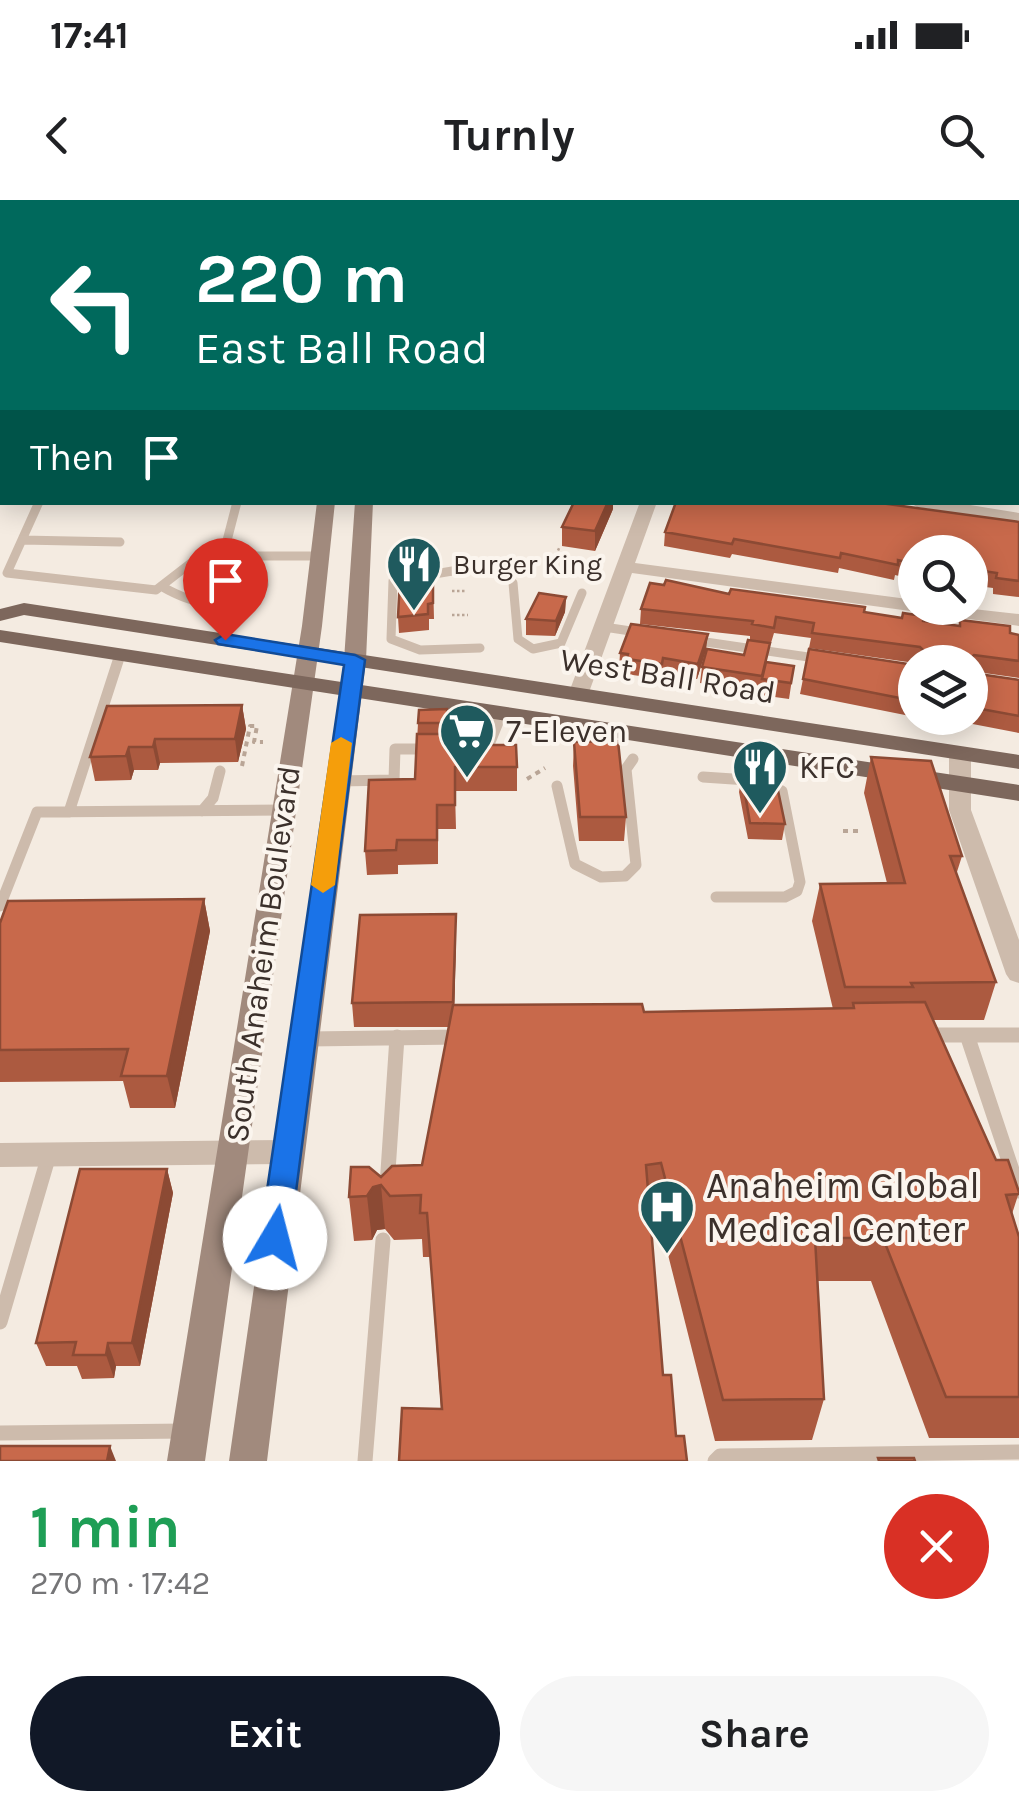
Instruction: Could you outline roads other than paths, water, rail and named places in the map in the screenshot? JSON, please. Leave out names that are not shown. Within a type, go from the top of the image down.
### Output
[{"type":"main road","name":"South Anaheim Boulevard","points":[[189,1446],[326,505]]},
{"type":"main road","name":"South Anaheim Boulevard","points":[[248,1461],[355,660],[364,505]]},
{"type":"main road","name":"West Ball Road","points":[[0,615],[24,609],[1019,762]]},
{"type":"main road","name":"West Ball Road","points":[[0,636],[1019,793]]},
{"type":"street","points":[[578,695],[648,505]]},
{"type":"street","points":[[935,505],[1019,518]]},
{"type":"street","points":[[624,567],[898,604]]},
{"type":"street","points":[[988,616],[1019,620]]},
{"type":"street","points":[[960,754],[960,810],[1019,974]]},
{"type":"street","points":[[0,1155],[287,1152]]},
{"type":"lane","points":[[38,505],[3,573],[156,590],[200,556],[320,556]]},
{"type":"lane","points":[[223,556],[236,505]]},
{"type":"lane","points":[[22,540],[120,542]]},
{"type":"lane","points":[[161,586],[182,600],[202,604],[238,602],[264,585],[263,574],[239,556]]},
{"type":"lane","points":[[476,567],[394,581],[390,640],[407,648],[480,648]]},
{"type":"lane","points":[[513,584],[518,639],[536,649],[562,643],[582,592]]},
{"type":"lane","points":[[604,627],[662,636]]},
{"type":"lane","points":[[682,638],[837,661]]},
{"type":"lane","points":[[69,812],[120,655]]},
{"type":"lane","points":[[470,748],[488,747],[501,715]]},
{"type":"lane","points":[[338,781],[394,780],[395,749],[451,748]]},
{"type":"lane","points":[[557,786],[564,800],[572,863],[596,878],[624,876],[636,864],[626,769],[633,758]]},
{"type":"lane","points":[[202,811],[213,798],[220,771]]},
{"type":"lane","points":[[703,777],[764,781],[782,791],[800,882],[796,891],[784,897],[716,897]]},
{"type":"lane","points":[[0,906],[38,812],[283,810]]},
{"type":"lane","points":[[912,1035],[1019,1035]]},
{"type":"lane","points":[[967,1035],[1019,1191]]},
{"type":"lane","points":[[386,1210],[397,1037]]},
{"type":"lane","points":[[303,1039],[484,1037]]},
{"type":"lane","points":[[0,1322],[49,1155]]},
{"type":"lane","points":[[364,1461],[383,1240]]},
{"type":"lane","points":[[0,1433],[189,1446]]},
{"type":"lane","points":[[716,1461],[720,1456],[1019,1452]]},
{"type":"place","name":"Burger King","points":[[414,613]]},
{"type":"place","name":"7-Eleven","points":[[467,780]]},
{"type":"place","name":"KFC","points":[[760,816]]},
{"type":"place","name":"Anaheim Global Medical Center","points":[[667,1256]]}]
